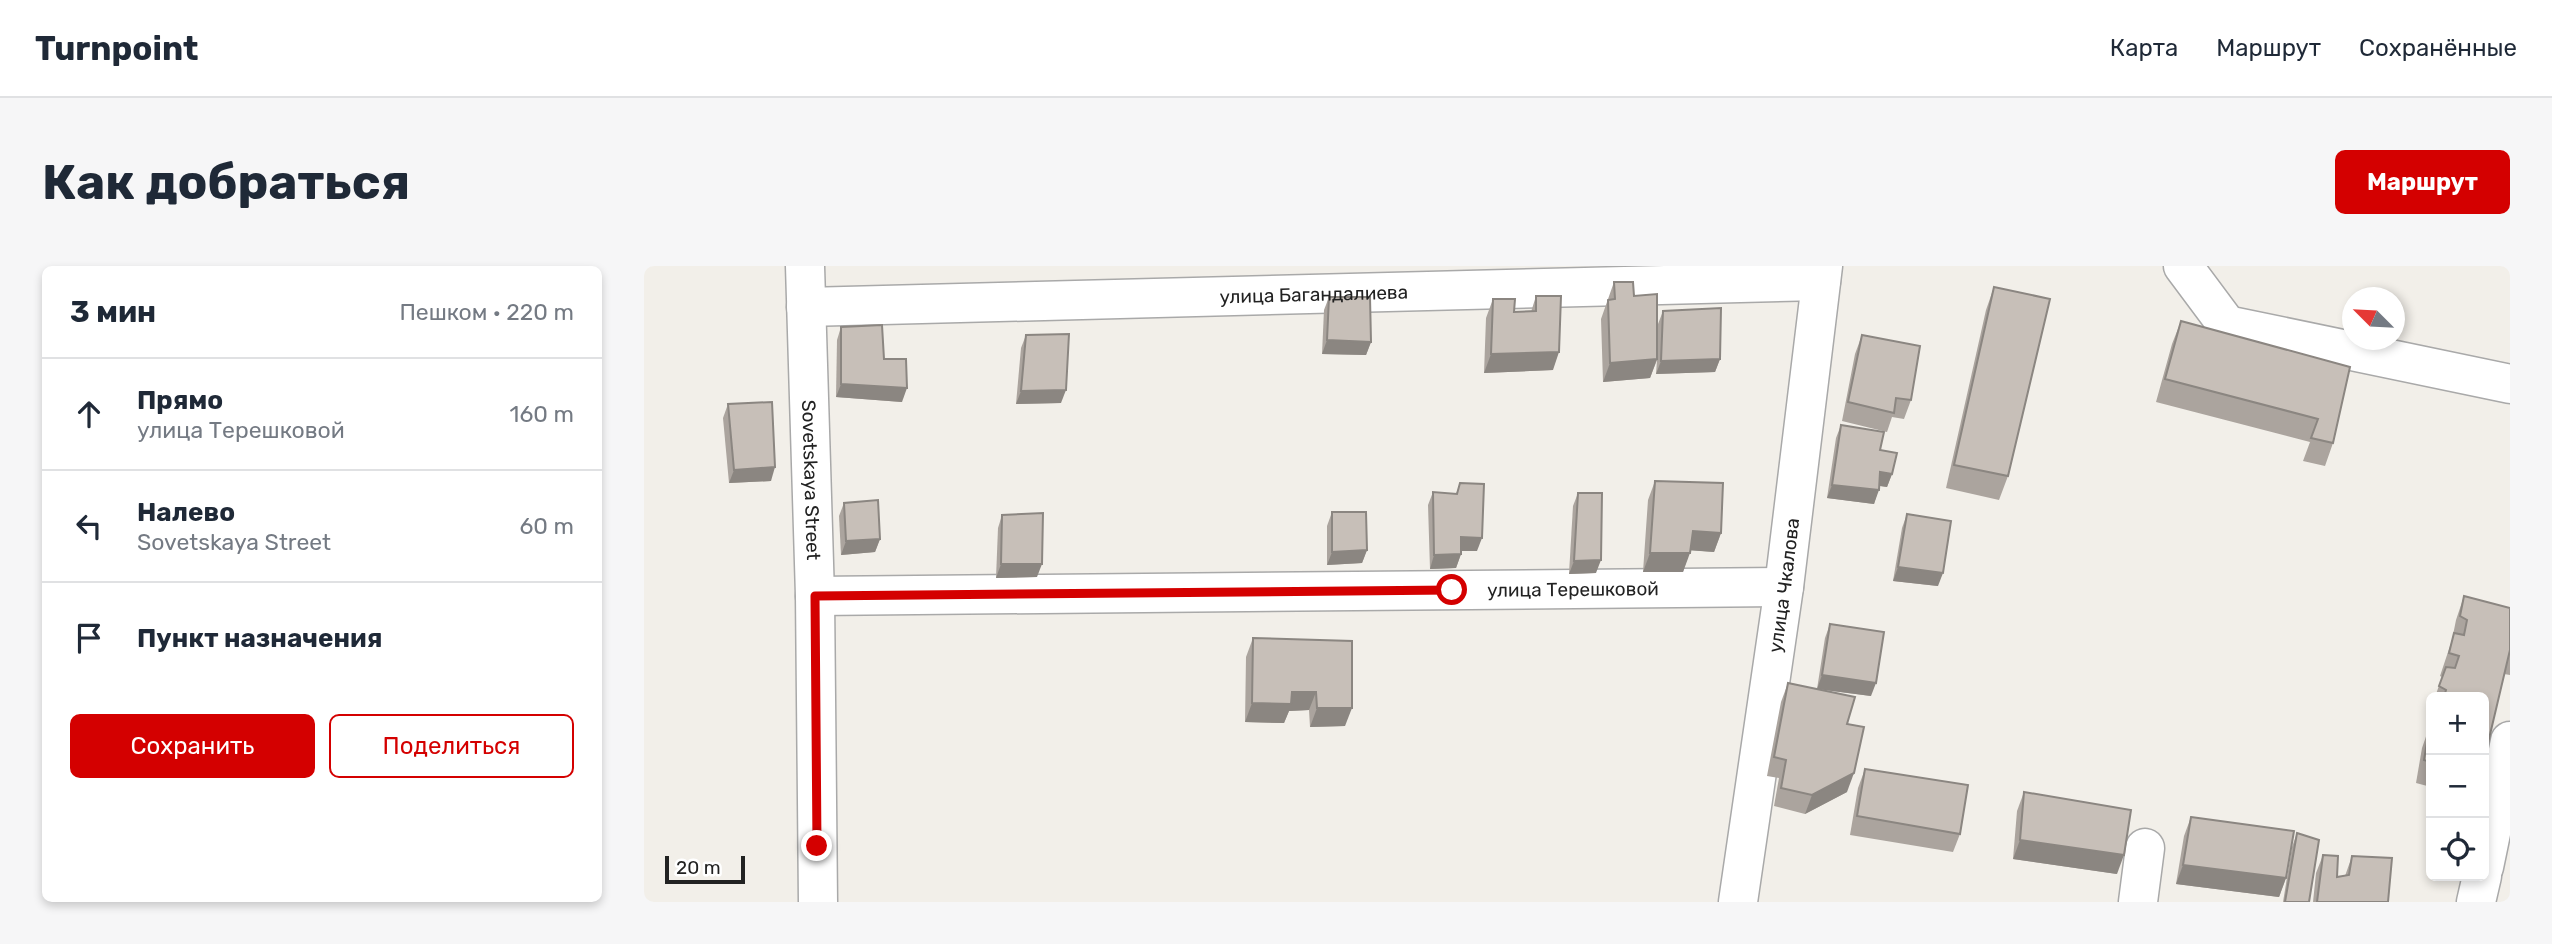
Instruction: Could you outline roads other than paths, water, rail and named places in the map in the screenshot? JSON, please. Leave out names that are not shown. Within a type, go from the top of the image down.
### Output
[{"type":"street","name":"Sovetskaya Street","points":[[805,266],[815,596],[818,902]]},
{"type":"street","points":[[2183,266],[2227,325],[2510,384]]},
{"type":"street","name":"улица Багандалиева","points":[[806,307],[1822,273]]},
{"type":"street","name":"улица Чкалова","points":[[1738,902],[1784,587],[1822,273]]},
{"type":"street","name":"улица Терешковой","points":[[815,596],[1784,587]]},
{"type":"street","points":[[2489,843],[2510,741]]},
{"type":"street","points":[[2138,902],[2145,848]]},
{"type":"street","points":[[2476,902],[2481,881]]}]
